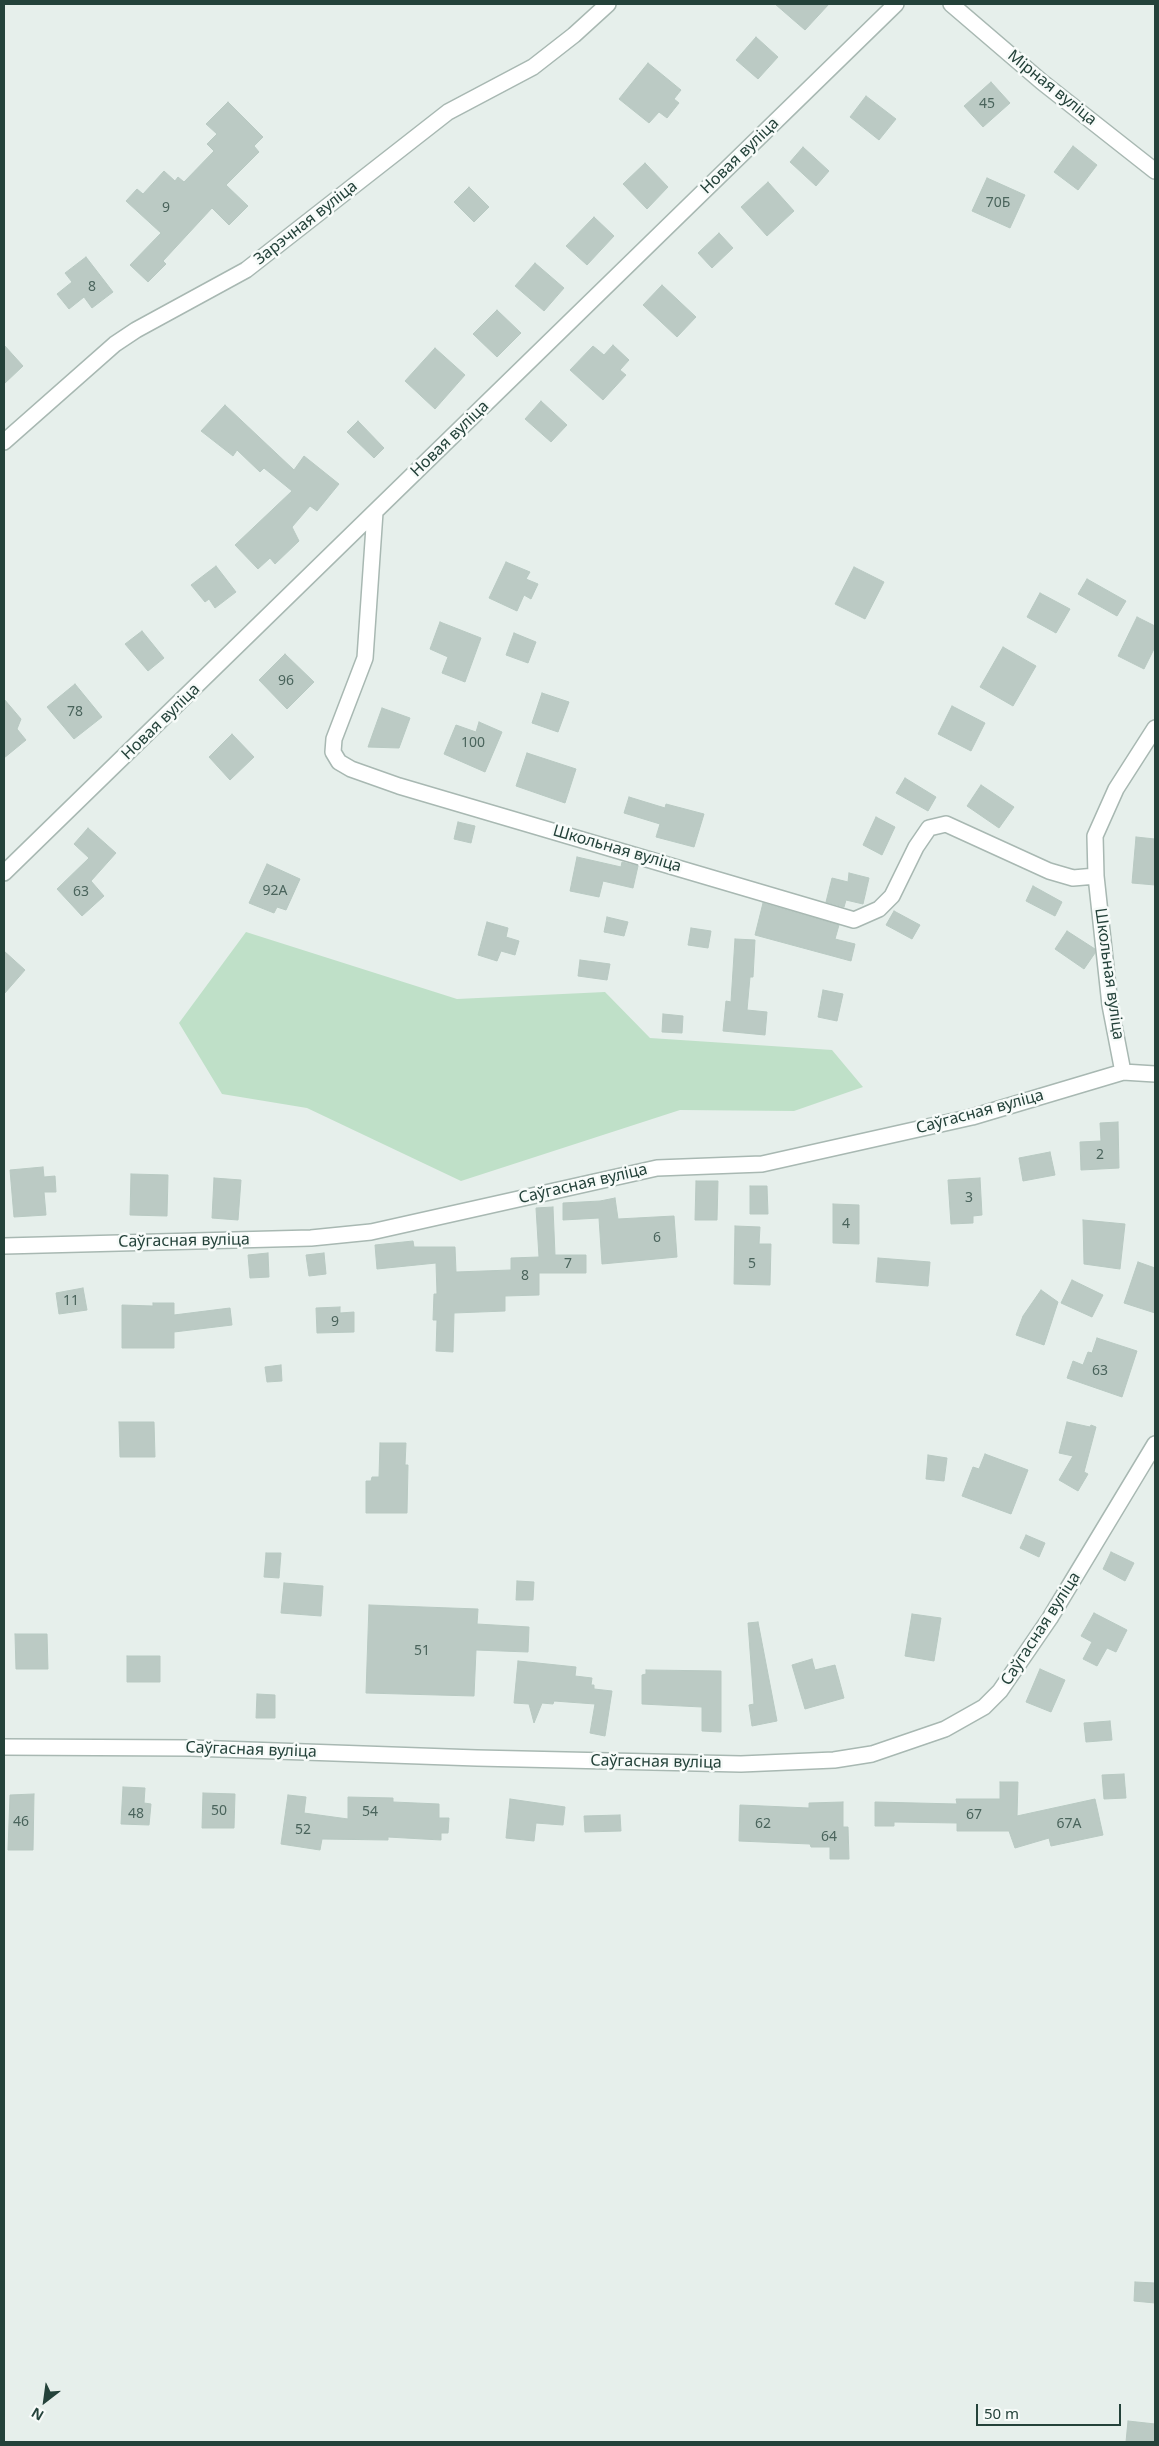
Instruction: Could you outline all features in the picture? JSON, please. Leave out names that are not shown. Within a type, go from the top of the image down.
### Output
[{"type":"street","name":"Зарэчная вуліца","points":[[4,442],[115,344],[136,330],[246,270],[448,112],[533,67],[574,35],[608,4]]},
{"type":"street","name":"Новая вуліца","points":[[4,873],[896,4]]},
{"type":"street","name":"Мірная вуліца","points":[[951,4],[1042,82],[1155,170]]},
{"type":"street","name":"Школьная вуліца","points":[[375,512],[365,658],[334,739],[332,752],[339,762],[351,769],[399,786],[854,920],[879,909],[892,896],[916,847],[929,828],[946,824],[1049,871],[1073,878],[1096,876]]},
{"type":"street","name":"Школьная вуліца","points":[[1123,1072],[1110,1005],[1096,876],[1095,836],[1116,788],[1155,728]]},
{"type":"street","name":"Саўгасная вуліца","points":[[4,1246],[311,1238],[371,1232],[657,1168],[762,1164],[972,1117],[1123,1072],[1155,1074]]},
{"type":"street","name":"Саўгасная вуліца","points":[[4,1747],[191,1748],[477,1758],[741,1764],[834,1760],[872,1754],[945,1729],[984,1707],[1000,1691],[1050,1618],[1155,1444]]},
{"type":"green space","points":[[246,932],[457,999],[605,992],[650,1038],[832,1050],[863,1087],[794,1111],[680,1110],[461,1181],[307,1108],[222,1094],[179,1023]]},
{"type":"building","points":[[775,4],[829,4],[805,30]]},
{"type":"building","points":[[756,37],[778,57],[758,79],[736,60]]},
{"type":"building","points":[[648,63],[681,90],[674,99],[679,103],[667,118],[659,112],[649,123],[619,99]]},
{"type":"building","points":[[991,82],[1010,103],[983,127],[964,106]]},
{"type":"building","points":[[866,96],[896,119],[879,140],[850,117]]},
{"type":"building","points":[[228,102],[263,137],[254,146],[259,152],[226,185],[248,206],[229,225],[212,208],[163,261],[166,264],[148,282],[130,265],[161,233],[126,201],[137,189],[143,194],[164,171],[175,181],[178,177],[184,182],[214,151],[207,144],[217,134],[206,124]]},
{"type":"building","points":[[1073,146],[1097,165],[1078,190],[1054,172]]},
{"type":"building","points":[[803,147],[829,171],[816,186],[790,162]]},
{"type":"building","points":[[645,163],[668,187],[647,209],[623,184]]},
{"type":"building","points":[[987,178],[1025,195],[1010,228],[972,211]]},
{"type":"building","points":[[768,182],[794,211],[767,236],[741,207]]},
{"type":"building","points":[[469,187],[489,207],[474,222],[454,202]]},
{"type":"building","points":[[594,217],[614,236],[587,265],[566,246]]},
{"type":"building","points":[[719,233],[733,248],[712,268],[698,253]]},
{"type":"building","points":[[86,257],[113,292],[92,308],[84,297],[69,309],[57,294],[72,282],[65,273]]},
{"type":"building","points":[[535,263],[564,288],[544,311],[515,286]]},
{"type":"building","points":[[662,285],[696,317],[677,337],[643,305]]},
{"type":"building","points":[[497,310],[521,333],[497,357],[473,334]]},
{"type":"building","points":[[4,345],[23,366],[4,384]]},
{"type":"building","points":[[613,345],[629,360],[620,370],[626,375],[603,400],[570,370],[593,346],[604,355]]},
{"type":"building","points":[[435,348],[465,375],[435,409],[405,381]]},
{"type":"building","points":[[541,401],[567,425],[551,442],[525,419]]},
{"type":"building","points":[[225,405],[294,470],[304,456],[339,484],[317,511],[310,506],[292,527],[299,541],[275,564],[270,558],[258,569],[235,545],[292,491],[264,468],[260,472],[237,450],[233,456],[201,431]]},
{"type":"building","points":[[358,421],[384,448],[374,458],[347,432]]},
{"type":"building","points":[[506,562],[530,572],[526,579],[538,584],[531,599],[524,595],[517,611],[489,598]]},
{"type":"building","points":[[216,566],[236,592],[215,608],[209,599],[205,602],[191,585]]},
{"type":"building","points":[[854,567],[884,582],[865,619],[835,604]]},
{"type":"building","points":[[1087,579],[1126,601],[1117,616],[1078,594]]},
{"type":"building","points":[[1040,593],[1070,609],[1056,633],[1027,617]]},
{"type":"building","points":[[1137,617],[1155,626],[1155,647],[1144,669],[1118,656]]},
{"type":"building","points":[[440,622],[481,638],[465,682],[442,673],[448,657],[430,649]]},
{"type":"building","points":[[142,631],[164,658],[148,671],[125,644]]},
{"type":"building","points":[[514,633],[536,642],[528,663],[506,655]]},
{"type":"building","points":[[1003,647],[1036,666],[1013,706],[980,687]]},
{"type":"building","points":[[285,654],[314,682],[287,709],[259,680]]},
{"type":"building","points":[[75,684],[102,717],[74,739],[47,707]]},
{"type":"building","points":[[542,693],[569,702],[558,732],[532,723]]},
{"type":"building","points":[[4,699],[21,719],[17,729],[26,740],[4,758]]},
{"type":"building","points":[[952,706],[985,723],[971,751],[938,734]]},
{"type":"building","points":[[382,708],[410,718],[399,748],[368,747]]},
{"type":"building","points":[[479,722],[502,732],[485,772],[444,754],[456,725],[476,732]]},
{"type":"building","points":[[232,734],[254,757],[230,780],[209,757]]},
{"type":"building","points":[[527,753],[576,769],[565,803],[516,786]]},
{"type":"building","points":[[905,778],[936,797],[928,811],[896,793]]},
{"type":"building","points":[[981,785],[1014,807],[999,828],[967,806]]},
{"type":"building","points":[[629,797],[665,808],[666,804],[704,814],[694,847],[656,837],[660,824],[624,813]]},
{"type":"building","points":[[876,817],[895,827],[882,855],[863,845]]},
{"type":"building","points":[[458,822],[475,826],[471,843],[454,839]]},
{"type":"building","points":[[88,828],[116,853],[91,881],[104,896],[82,916],[57,889],[89,858],[74,844]]},
{"type":"building","points":[[1136,837],[1155,839],[1155,885],[1132,883]]},
{"type":"building","points":[[577,857],[621,867],[622,862],[638,866],[633,888],[603,881],[599,897],[570,891]]},
{"type":"building","points":[[267,864],[300,879],[286,910],[277,907],[274,913],[249,903]]},
{"type":"building","points":[[849,873],[869,878],[863,904],[846,900],[844,907],[826,902],[832,878],[848,882]]},
{"type":"building","points":[[1033,886],[1062,902],[1055,916],[1026,901]]},
{"type":"building","points":[[763,903],[839,925],[835,939],[855,944],[851,961],[755,935]]},
{"type":"building","points":[[894,911],[920,925],[912,939],[886,925]]},
{"type":"building","points":[[607,917],[628,922],[624,936],[604,932]]},
{"type":"building","points":[[487,922],[508,928],[506,937],[519,941],[515,955],[501,951],[497,961],[478,955]]},
{"type":"building","points":[[691,928],[711,931],[708,948],[688,945]]},
{"type":"building","points":[[1067,931],[1095,949],[1095,953],[1084,969],[1055,949]]},
{"type":"building","points":[[735,939],[755,940],[753,977],[750,977],[747,1010],[767,1012],[765,1035],[723,1031],[726,1001],[731,1002]]},
{"type":"building","points":[[4,951],[25,970],[4,994]]},
{"type":"building","points":[[580,960],[610,964],[607,980],[578,976]]},
{"type":"building","points":[[823,990],[843,994],[837,1021],[818,1017]]},
{"type":"building","points":[[663,1014],[683,1016],[682,1033],[662,1032]]},
{"type":"building","points":[[1118,1122],[1119,1168],[1081,1170],[1080,1142],[1101,1141],[1100,1123]]},
{"type":"building","points":[[1050,1152],[1055,1175],[1023,1181],[1019,1158]]},
{"type":"building","points":[[43,1167],[44,1177],[55,1176],[56,1192],[44,1192],[46,1215],[14,1217],[10,1170]]},
{"type":"building","points":[[131,1174],[168,1175],[167,1216],[130,1215]]},
{"type":"building","points":[[214,1178],[241,1180],[238,1220],[212,1218]]},
{"type":"building","points":[[980,1178],[982,1215],[973,1216],[973,1223],[951,1224],[948,1180]]},
{"type":"building","points":[[696,1181],[718,1181],[717,1220],[695,1220]]},
{"type":"building","points":[[750,1186],[767,1186],[768,1214],[750,1214]]},
{"type":"building","points":[[615,1198],[618,1219],[674,1216],[677,1257],[602,1264],[599,1218],[563,1220],[563,1203],[600,1201]]},
{"type":"building","points":[[833,1204],[859,1205],[859,1244],[833,1243]]},
{"type":"building","points":[[553,1207],[555,1255],[586,1255],[586,1273],[539,1273],[539,1295],[505,1296],[505,1311],[454,1313],[453,1352],[436,1351],[437,1320],[433,1320],[434,1294],[437,1294],[436,1263],[377,1269],[375,1245],[413,1241],[414,1247],[455,1247],[456,1272],[511,1270],[511,1258],[539,1257],[536,1208]]},
{"type":"building","points":[[1083,1220],[1125,1224],[1120,1269],[1084,1264]]},
{"type":"building","points":[[735,1226],[760,1227],[759,1244],[771,1244],[770,1285],[734,1284]]},
{"type":"building","points":[[268,1253],[269,1277],[250,1278],[248,1255]]},
{"type":"building","points":[[324,1253],[326,1274],[309,1276],[306,1255]]},
{"type":"building","points":[[878,1258],[930,1262],[928,1286],[876,1282]]},
{"type":"building","points":[[1138,1262],[1155,1268],[1155,1313],[1124,1303]]},
{"type":"building","points":[[1072,1280],[1103,1295],[1092,1317],[1061,1303]]},
{"type":"building","points":[[83,1288],[87,1310],[59,1314],[56,1293]]},
{"type":"building","points":[[1041,1290],[1058,1302],[1044,1345],[1016,1335],[1023,1316]]},
{"type":"building","points":[[153,1303],[174,1303],[174,1315],[230,1308],[232,1325],[174,1332],[174,1348],[122,1348],[122,1305],[153,1306]]},
{"type":"building","points":[[340,1307],[340,1313],[354,1312],[354,1332],[317,1333],[316,1308]]},
{"type":"building","points":[[1097,1338],[1137,1351],[1122,1397],[1067,1378],[1073,1361],[1083,1365],[1088,1352],[1092,1353]]},
{"type":"building","points":[[281,1365],[282,1381],[267,1382],[265,1367]]},
{"type":"building","points":[[119,1422],[154,1422],[155,1457],[120,1457]]},
{"type":"building","points":[[1067,1422],[1096,1427],[1084,1472],[1088,1474],[1078,1491],[1059,1480],[1073,1456],[1059,1453]]},
{"type":"building","points":[[380,1443],[406,1443],[405,1465],[408,1465],[407,1513],[366,1513],[366,1481],[371,1481],[372,1477],[379,1477]]},
{"type":"building","points":[[985,1454],[1028,1470],[1011,1514],[962,1496],[973,1467],[979,1469]]},
{"type":"building","points":[[928,1455],[947,1458],[944,1481],[926,1479]]},
{"type":"building","points":[[1026,1535],[1045,1543],[1039,1557],[1020,1548]]},
{"type":"building","points":[[1111,1552],[1134,1563],[1125,1581],[1103,1569]]},
{"type":"building","points":[[266,1553],[281,1553],[279,1578],[264,1577]]},
{"type":"building","points":[[517,1581],[534,1582],[533,1600],[516,1600]]},
{"type":"building","points":[[284,1583],[323,1586],[321,1616],[281,1613]]},
{"type":"building","points":[[369,1605],[478,1609],[477,1624],[529,1627],[528,1652],[476,1650],[474,1696],[366,1693]]},
{"type":"building","points":[[1094,1613],[1127,1630],[1116,1652],[1107,1648],[1097,1666],[1083,1659],[1092,1642],[1081,1636]]},
{"type":"building","points":[[912,1614],[941,1618],[934,1661],[905,1656]]},
{"type":"building","points":[[758,1622],[777,1721],[752,1726],[749,1705],[754,1704],[748,1623]]},
{"type":"building","points":[[15,1634],[47,1634],[48,1669],[16,1669]]},
{"type":"building","points":[[127,1656],[160,1656],[160,1682],[127,1682]]},
{"type":"building","points":[[812,1659],[815,1670],[835,1665],[844,1698],[805,1709],[792,1665]]},
{"type":"building","points":[[518,1661],[576,1667],[575,1676],[592,1678],[591,1685],[594,1685],[594,1689],[612,1691],[605,1736],[590,1733],[595,1704],[554,1701],[553,1704],[542,1703],[534,1723],[529,1704],[514,1703]]},
{"type":"building","points":[[1040,1669],[1065,1680],[1051,1712],[1026,1702]]},
{"type":"building","points":[[646,1670],[721,1671],[721,1732],[702,1731],[702,1707],[642,1704],[642,1675],[646,1674]]},
{"type":"building","points":[[257,1694],[275,1695],[275,1718],[256,1718]]},
{"type":"building","points":[[1110,1721],[1112,1740],[1086,1742],[1084,1723]]},
{"type":"building","points":[[1124,1774],[1126,1798],[1104,1799],[1102,1775]]},
{"type":"building","points":[[1000,1782],[1018,1782],[1017,1816],[1095,1799],[1103,1835],[1051,1846],[1049,1838],[1015,1848],[1009,1831],[957,1831],[957,1823],[894,1822],[894,1826],[875,1826],[875,1802],[957,1804],[956,1799],[1000,1799]]},
{"type":"building","points":[[123,1787],[145,1788],[144,1803],[151,1804],[149,1825],[121,1824]]},
{"type":"building","points":[[203,1793],[235,1794],[234,1828],[202,1828]]},
{"type":"building","points":[[34,1794],[33,1850],[8,1850],[10,1795]]},
{"type":"building","points":[[288,1795],[306,1797],[304,1813],[348,1819],[348,1797],[393,1798],[393,1802],[439,1804],[439,1818],[449,1818],[448,1833],[441,1833],[441,1840],[388,1837],[388,1840],[322,1839],[320,1850],[281,1844]]},
{"type":"building","points":[[510,1799],[565,1807],[563,1825],[536,1823],[534,1841],[506,1838]]},
{"type":"building","points":[[843,1802],[843,1827],[848,1827],[849,1859],[830,1859],[830,1847],[811,1847],[810,1844],[739,1841],[740,1805],[809,1808],[809,1803]]},
{"type":"building","points":[[620,1815],[621,1831],[585,1832],[584,1816]]},
{"type":"building","points":[[1135,2282],[1155,2283],[1155,2303],[1134,2301]]},
{"type":"building","points":[[1128,2421],[1155,2424],[1155,2442],[1126,2442]]}]
